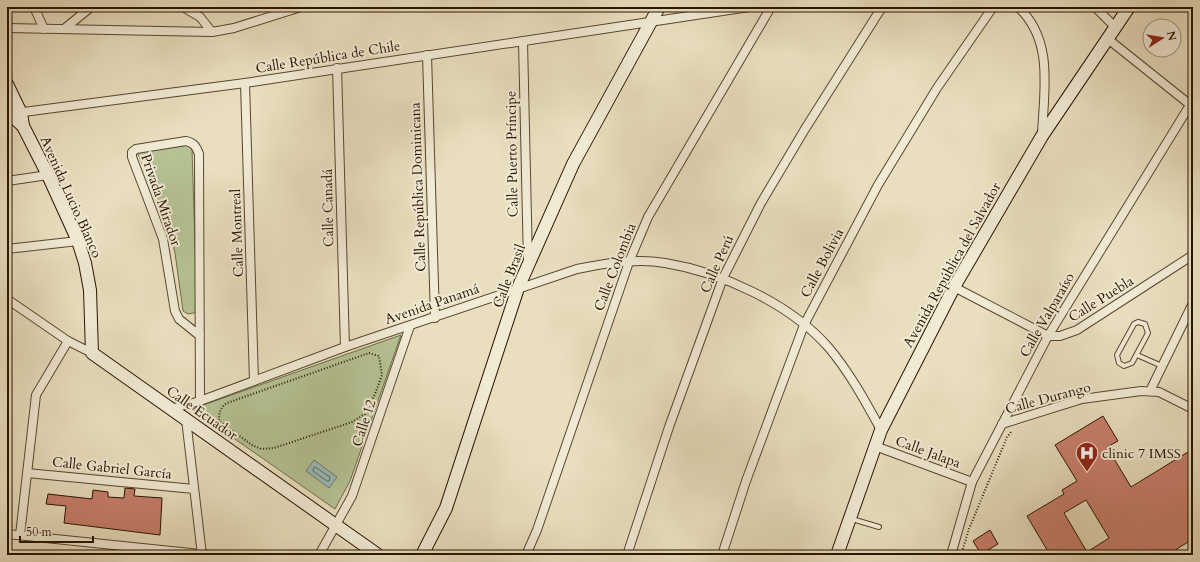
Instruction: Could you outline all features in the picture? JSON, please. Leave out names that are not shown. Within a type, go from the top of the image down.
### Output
[{"type":"street","points":[[34,7],[44,29]]},
{"type":"street","points":[[64,29],[91,7]]},
{"type":"street","points":[[183,7],[200,17],[212,32]]},
{"type":"street","points":[[7,28],[212,32],[234,28],[301,7]]},
{"type":"street","name":"Calle Brasil","points":[[422,555],[446,508],[518,288],[573,164],[659,7]]},
{"type":"street","name":"Calle República de Chile","points":[[11,112],[245,83],[653,20],[750,7]]},
{"type":"street","name":"Calle Colombia","points":[[526,555],[537,530],[629,262],[652,210],[771,7]]},
{"type":"street","name":"Calle Perú","points":[[627,555],[669,427],[723,278],[761,203],[805,129],[882,7]]},
{"type":"street","name":"Calle Bolivia","points":[[722,555],[746,481],[804,325],[878,185],[937,88],[993,7]]},
{"type":"street","points":[[1018,7],[1033,25],[1041,42],[1045,63],[1042,136]]},
{"type":"street","points":[[1095,7],[1116,28]]},
{"type":"street","name":"Avenida República del Salvador","points":[[837,555],[881,430],[954,287],[1042,136],[1129,7]]},
{"type":"street","points":[[1108,39],[1192,104]]},
{"type":"street","name":"Calle Puerto Príncipe","points":[[523,41],[528,266]]},
{"type":"street","name":"Calle República Dominicana","points":[[427,55],[435,318]]},
{"type":"street","name":"Calle Canadá","points":[[337,68],[344,347]]},
{"type":"street","name":"Calle Montreal","points":[[245,83],[254,382]]},
{"type":"street","name":"Avenida Lucio Blanco","points":[[7,84],[11,112],[23,126],[48,175],[78,241],[85,263],[90,290],[92,353]]},
{"type":"street","name":"Calle Valparaíso","points":[[951,555],[972,482],[1048,336],[1192,104]]},
{"type":"street","name":"Privada Mirador","points":[[200,336],[179,319],[175,311],[163,238],[132,157],[132,152],[136,149],[186,141],[192,142],[197,147],[199,154],[200,336],[200,401]]},
{"type":"street","points":[[7,182],[48,175]]},
{"type":"street","points":[[7,249],[78,241]]},
{"type":"street","name":"Calle Puebla","points":[[1048,336],[1060,336],[1078,330],[1193,255]]},
{"type":"street","name":"Avenida Panamá","points":[[170,409],[200,401],[344,347],[435,318],[518,288],[577,269],[604,264],[664,262],[723,278],[758,294],[804,325],[828,347],[847,370],[881,430]]},
{"type":"street","points":[[954,287],[1048,336]]},
{"type":"street","name":"Calle Ecuador","points":[[7,299],[68,341],[92,353],[378,555]]},
{"type":"street","points":[[1150,391],[1193,303]]},
{"type":"street","name":"Calle 12","points":[[318,555],[352,496],[363,468],[410,326]]},
{"type":"street","points":[[20,535],[36,395],[68,341]]},
{"type":"street","name":"Calle Durango","points":[[1002,424],[1082,399],[1150,391],[1167,395],[1193,409]]},
{"type":"street","points":[[7,534],[204,555],[194,489],[186,419]]},
{"type":"street","name":"Calle Jalapa","points":[[875,446],[972,482]]},
{"type":"street","name":"Calle Gabriel García","points":[[27,472],[194,489]]},
{"type":"lane","points":[[1142,322],[1145,324],[1148,333],[1137,355],[1132,363],[1124,366],[1117,359],[1117,355],[1134,324],[1142,322]]},
{"type":"lane","points":[[1137,355],[1162,366]]},
{"type":"lane","points":[[850,519],[879,527]]},
{"type":"path","points":[[369,353],[379,356],[382,369],[382,375],[375,394],[365,414],[352,422],[274,448],[261,449],[252,445],[219,421],[219,412],[227,403],[369,353]]},
{"type":"path","points":[[961,555],[969,529],[1007,437],[1012,430]]},
{"type":"green space","points":[[188,145],[192,149],[197,308],[194,313],[188,314],[183,311],[175,253],[165,215],[137,152]]},
{"type":"green space","points":[[401,335],[350,481],[335,509],[192,409]]},
{"type":"water","points":[[314,460],[337,477],[329,488],[306,471]]},
{"type":"building","points":[[1103,416],[1118,441],[1107,447],[1131,487],[1193,449],[1193,539],[1167,555],[1050,555],[1027,516],[1064,494],[1062,490],[1077,481],[1055,445]],"holes":[[[1086,500],[1109,538],[1087,552],[1064,513]]]},
{"type":"building","points":[[125,488],[135,489],[134,496],[162,498],[160,535],[64,523],[66,506],[46,504],[48,494],[92,499],[93,490],[108,492],[108,497],[124,498]]},
{"type":"building","points":[[990,530],[998,544],[981,554],[973,541]]},
{"type":"place","name":"clinic 7 IMSS","points":[[1087,472]]}]
